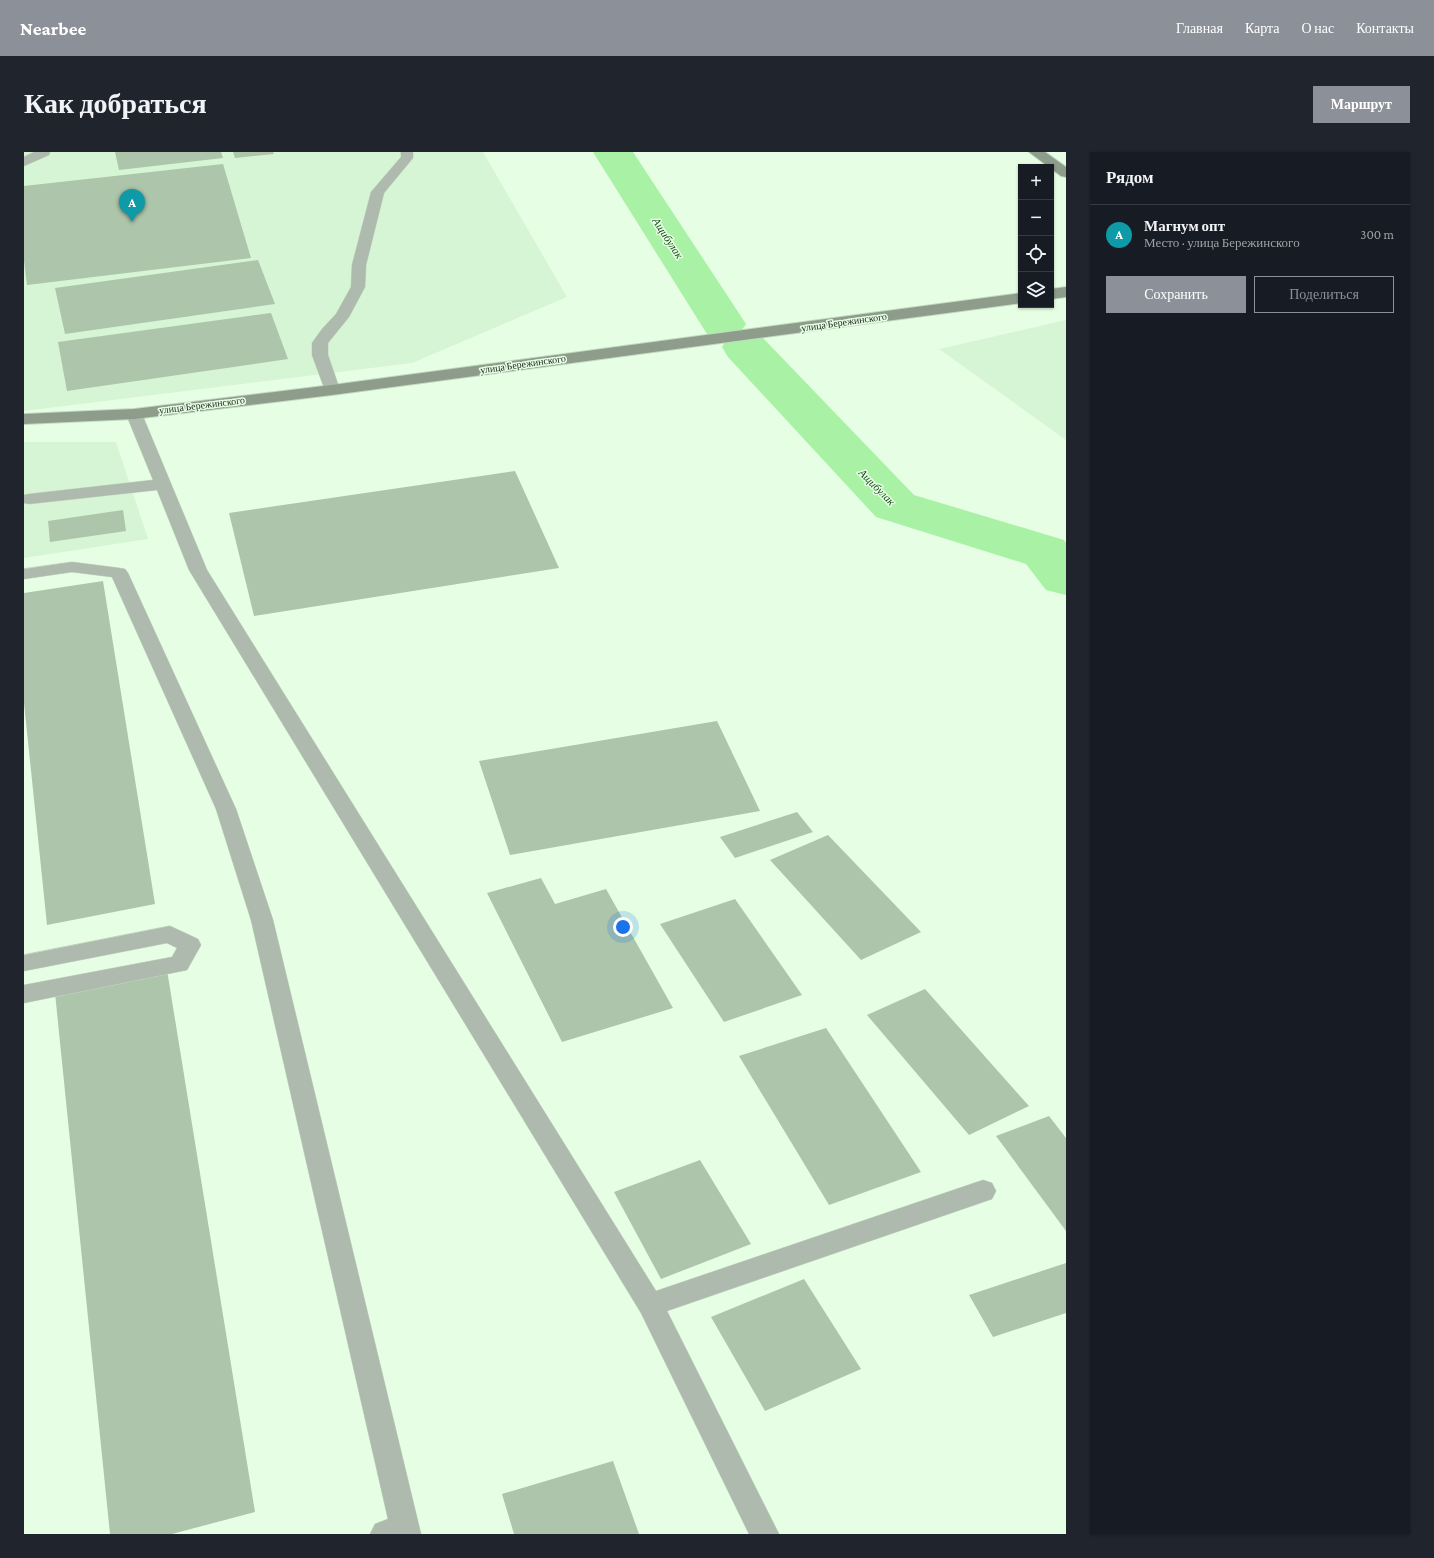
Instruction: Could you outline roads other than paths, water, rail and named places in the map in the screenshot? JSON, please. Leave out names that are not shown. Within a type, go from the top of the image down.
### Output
[{"type":"main road","points":[[1036,152],[1066,173]]},
{"type":"main road","points":[[1054,294],[1066,292]]},
{"type":"main road","name":"улица Бережинского","points":[[24,420],[134,414],[332,390],[1018,298]]},
{"type":"lane","points":[[24,162],[44,152]]},
{"type":"lane","points":[[332,390],[320,355],[320,343],[327,332],[342,317],[352,302],[358,287],[359,264],[378,192],[407,158],[407,152]]},
{"type":"lane","points":[[134,414],[198,570],[650,1305],[764,1534]]},
{"type":"lane","points":[[29,499],[163,484]]},
{"type":"lane","points":[[24,574],[72,566],[119,573],[226,809],[262,920],[398,1532]]},
{"type":"lane","points":[[24,963],[170,934],[190,945],[179,964],[24,994]]},
{"type":"lane","points":[[650,1305],[983,1191]]},
{"type":"waterway","name":"Ащибулак","points":[[613,152],[723,324]]},
{"type":"waterway","name":"Ащибулак","points":[[745,347],[895,506],[1045,552],[1066,578]]},
{"type":"place","name":"Магнум опт","points":[[132,222]]}]
